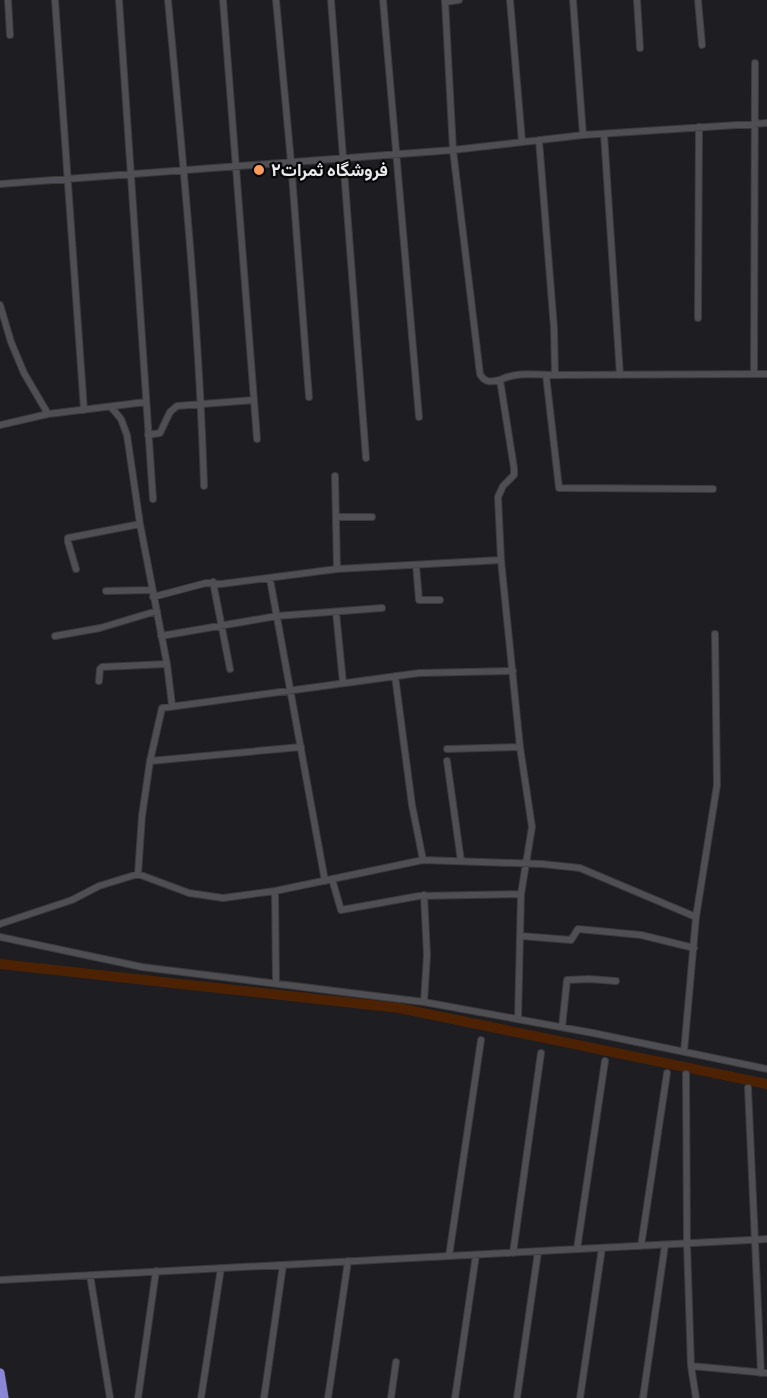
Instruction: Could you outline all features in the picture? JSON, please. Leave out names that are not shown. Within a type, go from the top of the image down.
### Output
[{"type":"highway","points":[[0,1373],[4,1398]]},
{"type":"street","points":[[8,0],[10,34]]},
{"type":"street","points":[[55,0],[84,410]]},
{"type":"street","points":[[119,0],[153,499]]},
{"type":"street","points":[[168,0],[184,170],[201,404],[204,486]]},
{"type":"street","points":[[223,0],[257,440]]},
{"type":"street","points":[[276,0],[309,397]]},
{"type":"street","points":[[331,0],[366,458]]},
{"type":"street","points":[[383,0],[419,417]]},
{"type":"street","points":[[459,0],[445,1],[453,150],[480,374],[483,379],[488,382],[511,375],[767,374]]},
{"type":"street","points":[[510,0],[522,141]]},
{"type":"street","points":[[573,0],[583,135]]},
{"type":"street","points":[[637,0],[640,48]]},
{"type":"street","points":[[698,0],[702,45]]},
{"type":"street","points":[[754,374],[755,63]]},
{"type":"street","points":[[0,184],[453,150],[583,135],[767,123]]},
{"type":"street","points":[[698,318],[699,127]]},
{"type":"street","points":[[604,134],[620,375]]},
{"type":"street","points":[[539,140],[554,328],[555,375]]},
{"type":"street","points":[[0,305],[11,342],[24,373],[48,414]]},
{"type":"street","points":[[546,375],[559,488],[713,489]]},
{"type":"street","points":[[500,380],[514,468],[514,475],[503,486],[498,497],[501,560],[520,747],[532,827],[521,894],[518,1019]]},
{"type":"street","points":[[148,435],[159,433],[174,408],[254,400]]},
{"type":"street","points":[[0,425],[48,414],[146,402]]},
{"type":"street","points":[[111,407],[121,419],[127,435],[140,524],[167,664],[172,705]]},
{"type":"street","points":[[335,476],[337,569]]},
{"type":"street","points":[[336,517],[372,517]]},
{"type":"street","points":[[76,569],[68,538],[140,524]]},
{"type":"street","points":[[106,591],[152,593],[213,582],[221,584],[270,579],[337,569],[501,560]]},
{"type":"street","points":[[416,565],[419,600],[440,600]]},
{"type":"street","points":[[270,579],[290,691],[329,880],[341,910],[424,895],[521,894]]},
{"type":"street","points":[[213,582],[230,669]]},
{"type":"street","points":[[161,636],[277,616],[382,608]]},
{"type":"street","points":[[55,636],[100,628],[157,611]]},
{"type":"street","points":[[336,612],[343,684]]},
{"type":"street","points":[[684,1052],[696,917],[717,785],[715,634]]},
{"type":"street","points":[[99,681],[102,667],[167,664]]},
{"type":"street","points":[[138,874],[142,816],[161,708],[419,673],[513,671]]},
{"type":"street","points":[[395,676],[412,805],[423,860]]},
{"type":"street","points":[[150,761],[301,747]]},
{"type":"street","points":[[447,749],[520,747]]},
{"type":"street","points":[[447,761],[461,861]]},
{"type":"street","points":[[0,924],[72,900],[99,886],[138,874],[189,893],[223,897],[275,891],[423,860],[580,868],[696,917]]},
{"type":"street","points":[[275,891],[276,983]]},
{"type":"street","points":[[424,895],[427,956],[424,1002]]},
{"type":"street","points":[[521,936],[571,940],[578,929],[641,935],[694,948]]},
{"type":"street","points":[[0,937],[142,967],[424,1002],[562,1027],[767,1069]]},
{"type":"street","points":[[562,1027],[567,980],[616,981]]},
{"type":"street","points":[[449,1256],[481,1040]]},
{"type":"street","points":[[513,1253],[541,1053]]},
{"type":"street","points":[[577,1250],[605,1061]]},
{"type":"street","points":[[641,1246],[667,1073]]},
{"type":"street","points":[[686,1074],[687,1244],[691,1366],[696,1398]]},
{"type":"street","points":[[691,1366],[764,1373],[754,1240],[748,1088]]},
{"type":"street","points":[[0,1280],[767,1239]]},
{"type":"street","points":[[643,1398],[665,1245]]},
{"type":"street","points":[[580,1398],[602,1248]]},
{"type":"street","points":[[517,1398],[538,1251]]},
{"type":"street","points":[[455,1398],[476,1255]]},
{"type":"street","points":[[328,1398],[348,1261]]},
{"type":"street","points":[[264,1398],[283,1264]]},
{"type":"street","points":[[201,1398],[221,1268]]},
{"type":"street","points":[[138,1398],[156,1271]]},
{"type":"street","points":[[90,1275],[110,1398]]},
{"type":"street","points":[[391,1398],[396,1362]]},
{"type":"waterway","points":[[0,964],[399,1008],[767,1084]]},
{"type":"place","name":"فروشگاه ثمرات٢","points":[[259,170]]}]
